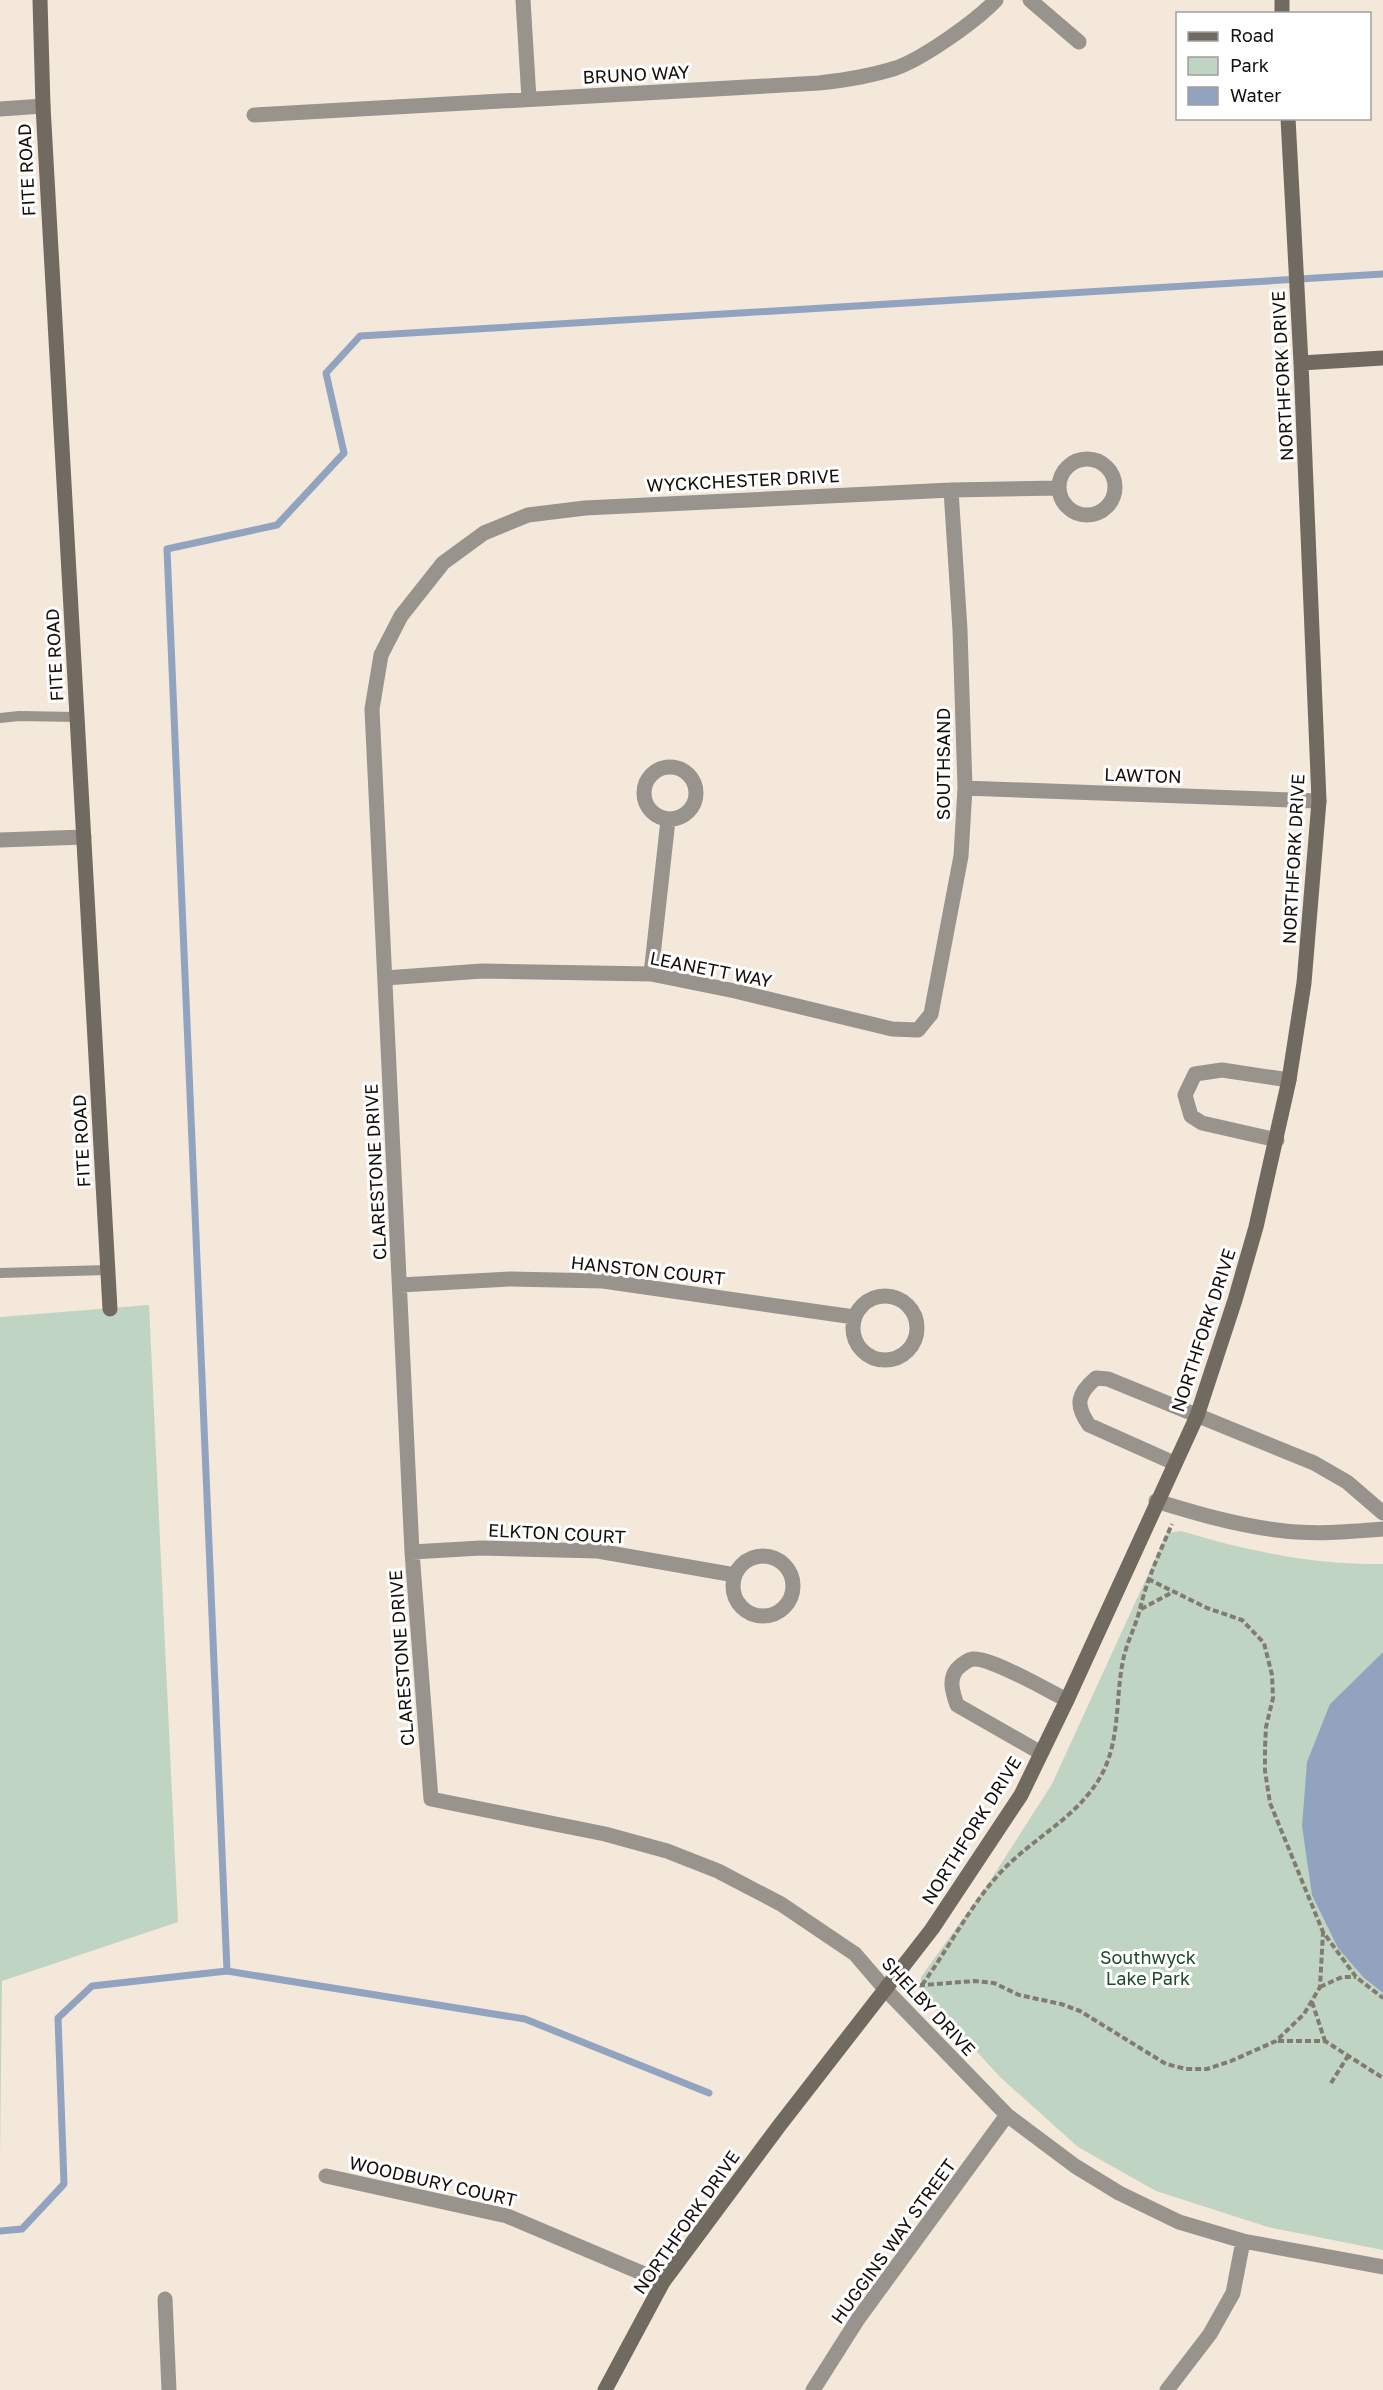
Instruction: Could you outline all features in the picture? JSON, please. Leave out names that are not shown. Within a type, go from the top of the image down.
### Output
[{"type":"street","name":"FITE ROAD","points":[[40,0],[43,106],[110,1309]]},
{"type":"street","points":[[523,0],[529,99]]},
{"type":"street","name":"BRUNO WAY","points":[[254,115],[819,83],[863,78],[899,67],[944,41],[984,13],[996,0]]},
{"type":"street","points":[[1030,0],[1079,42]]},
{"type":"street","points":[[0,109],[43,106]]},
{"type":"street","name":"NORTHFORK DRIVE","points":[[605,2390],[663,2282],[779,2126],[886,1990],[947,1907],[1021,1795],[1197,1416],[1235,1300],[1277,1140],[1288,1080],[1304,983],[1319,801],[1301,363],[1288,120]]},
{"type":"street","points":[[1301,363],[1383,358]]},
{"type":"street","name":"WYCKCHESTER DRIVE","points":[[443,563],[484,533],[528,515],[585,508],[951,490],[1059,488]]},
{"type":"street","name":"SOUTHSAND","points":[[918,1030],[931,1014],[961,856],[965,788],[960,630],[951,490]]},
{"type":"street","name":"CLARESTONE DRIVE","points":[[431,1799],[412,1552],[372,709],[381,655],[401,616],[443,563]]},
{"type":"street","name":"LAWTON","points":[[965,788],[1319,801]]},
{"type":"street","points":[[651,974],[669,820]]},
{"type":"street","points":[[0,840],[84,837]]},
{"type":"street","name":"LEANETT WAY","points":[[385,978],[482,971],[651,974],[735,991],[892,1029],[918,1030]]},
{"type":"street","points":[[1277,1140],[1202,1123],[1191,1116],[1185,1095],[1195,1074],[1222,1070],[1288,1080]]},
{"type":"street","name":"HANSTON COURT","points":[[400,1285],[510,1279],[603,1281],[854,1317]]},
{"type":"street","points":[[883,1296],[895,1298],[906,1304],[914,1314],[915,1339],[899,1357],[886,1360],[874,1358],[863,1352],[856,1342],[853,1330],[854,1317],[861,1306],[871,1299],[883,1296]]},
{"type":"street","points":[[1174,1462],[1089,1425],[1080,1412],[1079,1398],[1088,1385],[1095,1378],[1108,1378],[1314,1463],[1347,1482],[1383,1513]]},
{"type":"street","points":[[1156,1501],[1245,1525],[1279,1530],[1343,1533],[1383,1529]]},
{"type":"street","name":"ELKTON COURT","points":[[412,1552],[481,1548],[598,1551],[735,1575]]},
{"type":"street","points":[[763,1556],[774,1558],[791,1574],[793,1586],[791,1598],[784,1608],[775,1614],[763,1617],[751,1614],[742,1608],[735,1598],[733,1587],[735,1575],[741,1565],[751,1558],[763,1556]]},
{"type":"street","points":[[1041,1753],[957,1705],[952,1683],[955,1671],[973,1659],[990,1662],[1067,1700]]},
{"type":"street","name":"SHELBY DRIVE","points":[[431,1799],[605,1834],[667,1851],[718,1871],[781,1904],[855,1954],[886,1990],[1007,2115],[1075,2166],[1119,2193],[1179,2222],[1243,2241],[1383,2267]]},
{"type":"street","name":"HUGGINS WAY STREET","points":[[813,2390],[858,2319],[1007,2115]]},
{"type":"street","name":"WOODBURY COURT","points":[[326,2176],[507,2216],[663,2282]]},
{"type":"street","points":[[1167,2390],[1210,2334],[1233,2293],[1243,2241]]},
{"type":"street","points":[[165,2299],[169,2390]]},
{"type":"lane","points":[[0,718],[77,717]]},
{"type":"lane","points":[[0,1273],[108,1270]]},
{"type":"path","points":[[922,1985],[942,1958],[982,1893],[995,1878],[1082,1803],[1095,1787],[1112,1749],[1118,1687],[1124,1655],[1140,1609],[1142,1594],[1179,1508]]},
{"type":"path","points":[[1149,1579],[1207,1608],[1242,1620],[1264,1643],[1272,1675],[1273,1698],[1266,1728],[1265,1748],[1265,1772],[1270,1803],[1323,1932],[1356,1977],[1383,1998]]},
{"type":"path","points":[[1140,1609],[1173,1592]]},
{"type":"path","points":[[886,1990],[975,1981],[994,1983],[1019,1995],[1061,2004],[1080,2011],[1167,2064],[1186,2069],[1207,2068],[1232,2061],[1276,2041],[1297,2022],[1320,1987],[1323,1932]]},
{"type":"path","points":[[1320,1987],[1342,1977],[1356,1977]]},
{"type":"path","points":[[1311,2001],[1325,2041]]},
{"type":"path","points":[[1276,2041],[1325,2041],[1383,2078]]},
{"type":"path","points":[[1331,2083],[1348,2056]]},
{"type":"green space","points":[[149,1305],[178,1922],[2,1981],[0,2157],[0,1317]]},
{"type":"green space","name":"Southwyck Lake Park","points":[[1181,1531],[1230,1545],[1280,1555],[1331,1562],[1383,1564],[1383,1652],[1330,1704],[1364,1978],[1383,1993],[1383,2250],[1268,2227],[1156,2191],[1078,2147],[1000,2077],[946,2018],[920,1998],[921,1977],[990,1881],[1052,1784],[1167,1533]]},
{"type":"water","points":[[1383,1652],[1383,1993],[1364,1978],[1338,1948],[1312,1895],[1302,1826],[1307,1762],[1330,1704]]},
{"type":"waterway","points":[[227,1971],[167,549],[277,525],[344,453],[326,373],[360,336],[1383,274]]},
{"type":"waterway","points":[[0,2231],[22,2229],[64,2184],[58,2018],[92,1986],[227,1971],[525,2019],[709,2093]]}]
